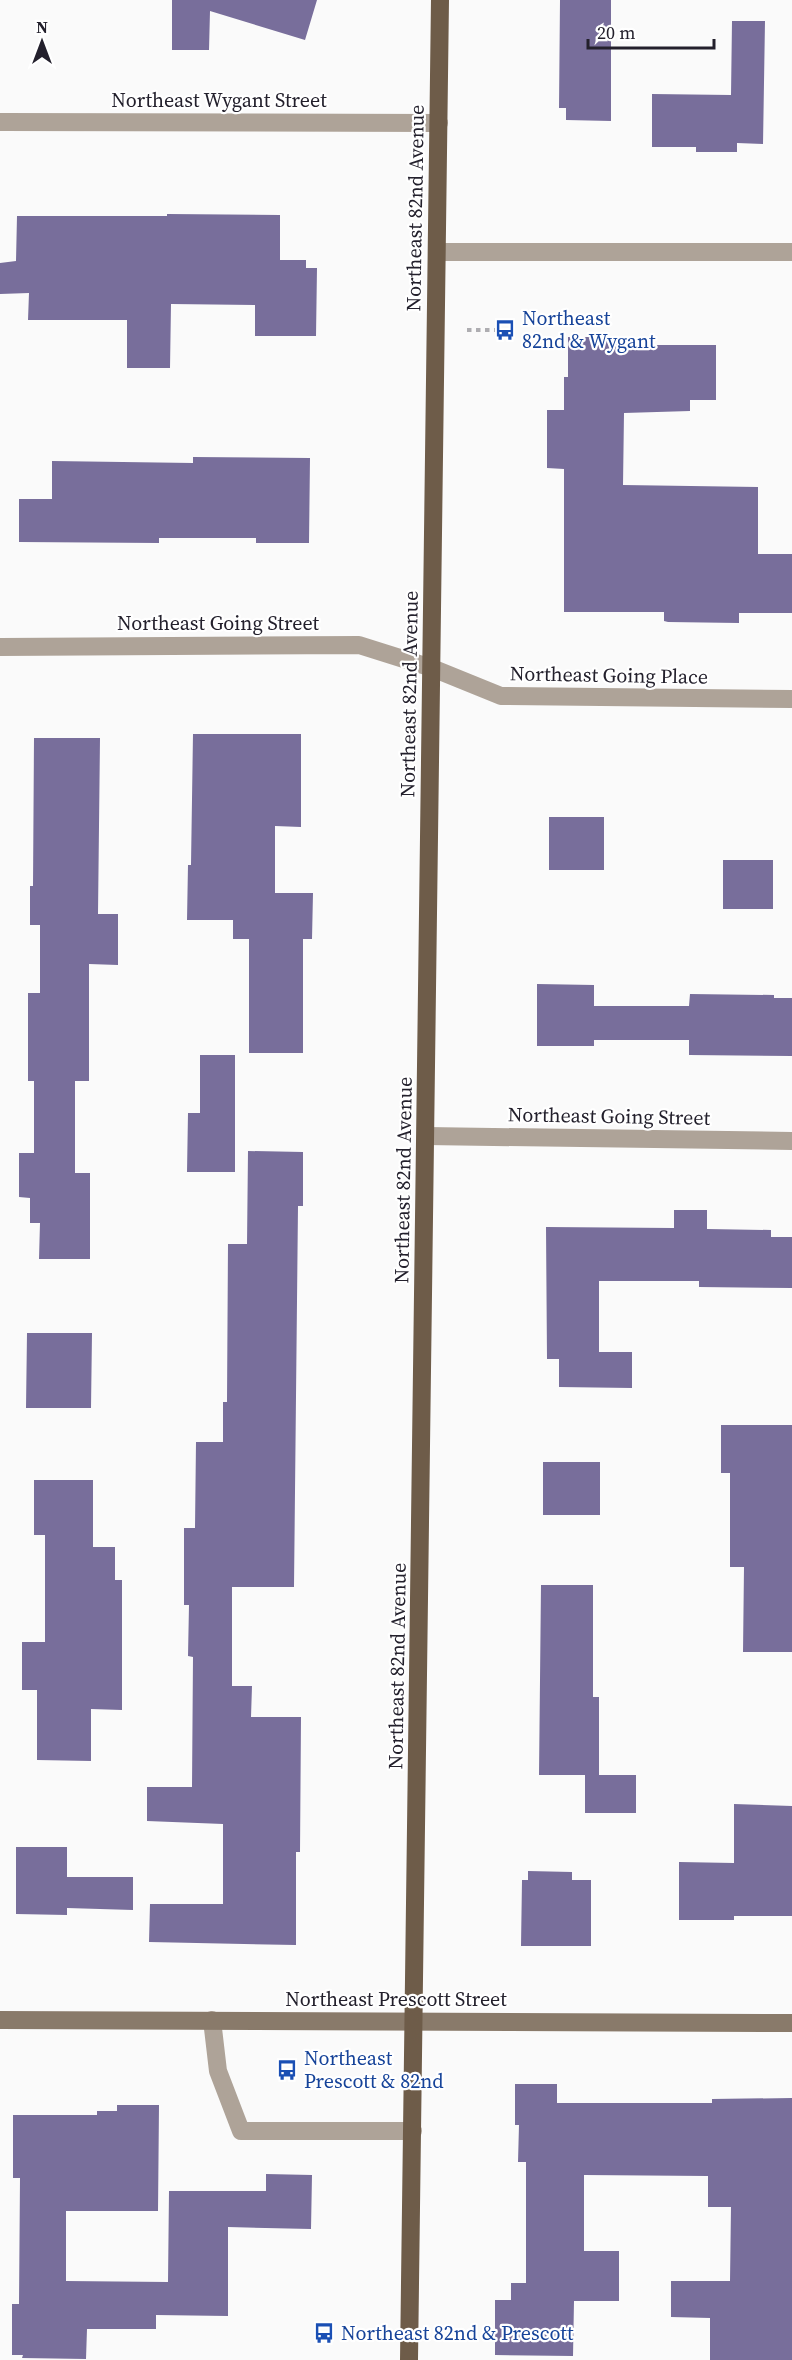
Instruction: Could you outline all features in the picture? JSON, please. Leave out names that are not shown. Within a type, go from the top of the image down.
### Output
[{"type":"main road","name":"Northeast 82nd Avenue","points":[[409,2360],[440,0]]},
{"type":"street","name":"Northeast Wygant Street","points":[[0,122],[439,123]]},
{"type":"street","points":[[437,252],[792,252]]},
{"type":"street","name":"Northeast Going Street","points":[[0,647],[359,645],[432,668]]},
{"type":"street","name":"Northeast Going Place","points":[[432,668],[501,696],[792,699]]},
{"type":"street","name":"Northeast Going Street","points":[[426,1136],[792,1141]]},
{"type":"street","name":"Northeast Prescott Street","points":[[0,2020],[792,2023]]},
{"type":"street","points":[[212,2020],[218,2071],[241,2131],[413,2131]]},
{"type":"path","points":[[436,330],[505,330]]},
{"type":"building","points":[[172,0],[317,0],[305,40],[210,11],[209,50],[172,50]]},
{"type":"building","points":[[560,0],[611,0],[611,121],[566,120],[566,108],[559,108]]},
{"type":"building","points":[[732,21],[765,21],[763,144],[737,143],[737,152],[696,152],[696,147],[652,147],[652,94],[731,95]]},
{"type":"building","points":[[167,214],[280,215],[280,260],[306,260],[306,268],[317,268],[316,336],[255,336],[255,305],[171,304],[170,368],[127,368],[127,320],[28,320],[29,293],[0,294],[0,263],[16,261],[17,216],[167,216]]},
{"type":"building","points":[[568,337],[624,337],[624,345],[716,345],[716,400],[690,400],[690,411],[624,413],[623,485],[758,487],[758,554],[792,554],[792,613],[739,613],[739,623],[668,622],[664,621],[664,612],[564,612],[564,469],[547,468],[547,410],[564,410],[564,377],[568,377]]},
{"type":"building","points":[[193,457],[310,458],[309,543],[256,543],[256,538],[159,538],[159,543],[19,542],[19,499],[52,499],[52,461],[193,463]]},
{"type":"building","points":[[193,734],[301,734],[301,827],[275,826],[275,893],[313,893],[312,939],[303,939],[303,1053],[249,1053],[249,939],[233,939],[233,920],[187,920],[188,865],[191,865]]},
{"type":"building","points":[[34,738],[100,738],[98,914],[118,914],[118,965],[89,964],[89,1081],[75,1081],[75,1173],[90,1173],[90,1259],[39,1259],[40,1223],[30,1223],[30,1198],[19,1197],[19,1153],[34,1153],[34,1081],[28,1081],[28,993],[40,993],[40,925],[30,925],[30,886],[33,886]]},
{"type":"building","points":[[549,817],[604,817],[604,870],[549,870]]},
{"type":"building","points":[[723,860],[773,860],[773,909],[723,909]]},
{"type":"building","points":[[537,984],[594,985],[594,1006],[689,1006],[690,994],[774,995],[774,998],[792,998],[792,1056],[689,1055],[689,1040],[594,1040],[594,1046],[537,1046]]},
{"type":"building","points":[[200,1055],[235,1055],[235,1172],[187,1172],[188,1113],[200,1113]]},
{"type":"building","points":[[248,1151],[303,1152],[303,1206],[298,1206],[294,1587],[232,1587],[232,1686],[252,1686],[251,1717],[301,1717],[300,1852],[296,1852],[296,1945],[149,1942],[150,1904],[223,1904],[223,1824],[147,1821],[147,1787],[192,1787],[193,1657],[188,1656],[189,1605],[184,1605],[184,1528],[195,1528],[196,1442],[223,1442],[223,1402],[227,1402],[228,1244],[247,1244]]},
{"type":"building","points":[[674,1210],[707,1210],[707,1229],[771,1230],[771,1237],[792,1237],[792,1288],[699,1287],[699,1281],[599,1281],[599,1352],[632,1352],[632,1388],[559,1387],[559,1359],[547,1359],[546,1227],[674,1228]]},
{"type":"building","points":[[27,1333],[92,1333],[91,1408],[26,1408]]},
{"type":"building","points":[[721,1425],[792,1425],[792,1652],[743,1652],[744,1567],[730,1567],[730,1473],[721,1473]]},
{"type":"building","points":[[543,1462],[600,1462],[600,1515],[543,1515]]},
{"type":"building","points":[[34,1480],[93,1480],[93,1547],[115,1547],[115,1580],[122,1580],[122,1710],[91,1709],[91,1761],[37,1760],[37,1690],[22,1690],[22,1642],[45,1642],[45,1535],[34,1535]]},
{"type":"building","points":[[541,1585],[593,1585],[593,1697],[599,1697],[599,1775],[636,1775],[636,1813],[585,1813],[585,1775],[539,1775]]},
{"type":"building","points":[[734,1804],[792,1806],[792,1916],[734,1916],[734,1920],[679,1920],[679,1862],[734,1863]]},
{"type":"building","points":[[16,1847],[67,1847],[67,1877],[133,1877],[133,1910],[67,1908],[67,1915],[16,1914]]},
{"type":"building","points":[[528,1871],[572,1872],[572,1880],[591,1880],[591,1946],[521,1946],[522,1880],[528,1880]]},
{"type":"building","points":[[515,2084],[557,2084],[557,2103],[712,2103],[712,2099],[792,2098],[792,2360],[710,2360],[710,2318],[671,2317],[671,2281],[730,2281],[731,2207],[708,2207],[708,2176],[584,2175],[584,2251],[619,2251],[619,2301],[574,2301],[573,2356],[495,2355],[495,2300],[511,2300],[511,2283],[526,2283],[526,2162],[518,2162],[519,2125],[515,2125]]},
{"type":"building","points":[[117,2105],[159,2105],[158,2211],[66,2211],[66,2281],[168,2282],[169,2191],[266,2191],[266,2174],[312,2175],[311,2229],[228,2227],[228,2316],[156,2315],[156,2329],[87,2329],[86,2359],[22,2358],[23,2355],[12,2355],[12,2304],[19,2304],[20,2178],[13,2178],[13,2115],[97,2115],[97,2111],[117,2111]]},
{"type":"place","name":"Northeast 82nd & Wygant","points":[[505,330]]},
{"type":"place","name":"Northeast Prescott & 82nd","points":[[287,2070]]},
{"type":"place","name":"Northeast 82nd & Prescott","points":[[324,2333]]}]
